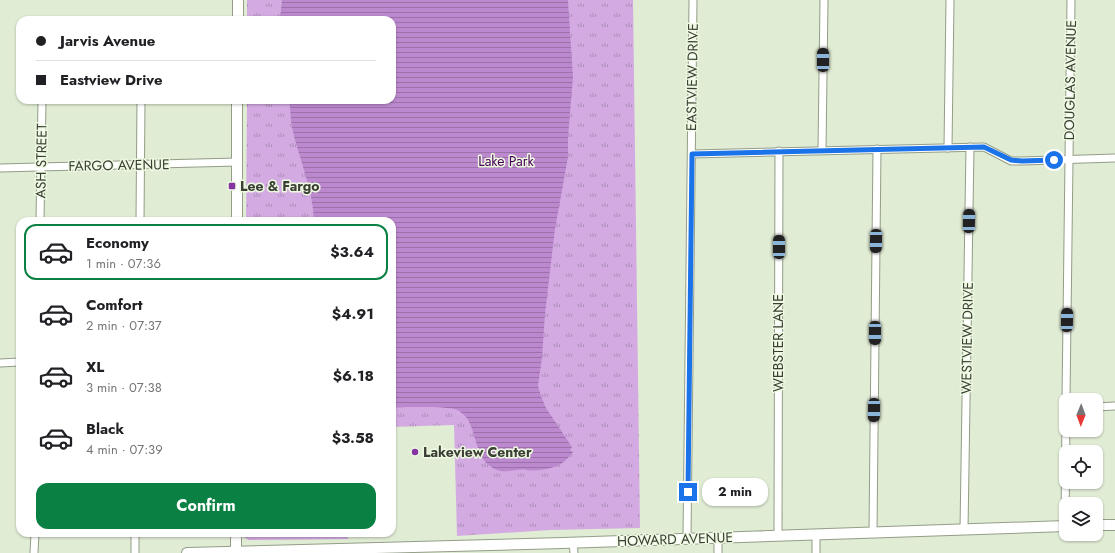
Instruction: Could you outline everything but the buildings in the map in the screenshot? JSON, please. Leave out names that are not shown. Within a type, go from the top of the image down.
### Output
[{"type":"street","points":[[238,0],[238,16]]},
{"type":"street","name":"EASTVIEW DRIVE","points":[[687,538],[693,0]]},
{"type":"street","points":[[822,150],[824,0]]},
{"type":"street","points":[[948,148],[950,0]]},
{"type":"street","name":"DOUGLAS AVENUE","points":[[1066,393],[1071,0]]},
{"type":"street","name":"ASH STREET","points":[[40,217],[42,104]]},
{"type":"street","points":[[140,217],[141,104]]},
{"type":"street","points":[[237,104],[237,217]]},
{"type":"street","name":"WESTVIEW DRIVE","points":[[964,530],[970,147]]},
{"type":"street","points":[[692,154],[984,147],[1011,160],[1022,161],[1115,158]]},
{"type":"street","points":[[873,532],[877,149]]},
{"type":"street","name":"WEBSTER LANE","points":[[778,535],[779,151]]},
{"type":"street","name":"FARGO AVENUE","points":[[0,168],[237,162]]},
{"type":"street","points":[[0,363],[16,362]]},
{"type":"street","points":[[1103,407],[1115,406]]},
{"type":"street","points":[[1065,497],[1066,437]]},
{"type":"street","points":[[1103,525],[1115,525]]},
{"type":"street","name":"HOWARD AVENUE","points":[[187,553],[351,551],[687,538],[1059,526]]},
{"type":"street","points":[[816,534],[816,553]]},
{"type":"street","points":[[34,537],[34,553]]},
{"type":"street","points":[[135,537],[135,553]]},
{"type":"street","points":[[236,537],[236,552]]},
{"type":"street","points":[[718,537],[718,553]]},
{"type":"street","points":[[574,542],[574,553]]},
{"type":"green space","name":"Lake Park","points":[[247,0],[633,0],[640,528],[551,530],[457,536],[454,425],[396,427],[396,217],[246,217],[247,104],[396,104],[396,16],[247,16]]},
{"type":"green space","points":[[243,537],[348,537],[348,539],[249,540]]},
{"type":"shaded area","points":[[282,0],[568,0],[573,77],[568,137],[568,157],[555,229],[538,386],[546,408],[572,447],[570,450],[573,452],[559,465],[543,470],[500,471],[492,468],[486,463],[479,450],[468,420],[459,411],[438,407],[396,407],[396,217],[314,217],[311,197],[292,128],[289,104],[396,104],[396,16],[280,16]]},
{"type":"place","name":"Lee & Fargo","points":[[232,186]]},
{"type":"place","name":"Lakeview Center","points":[[415,452]]},
{"type":"route","points":[[688,492],[692,154],[984,147],[1011,160],[1054,160]]}]
